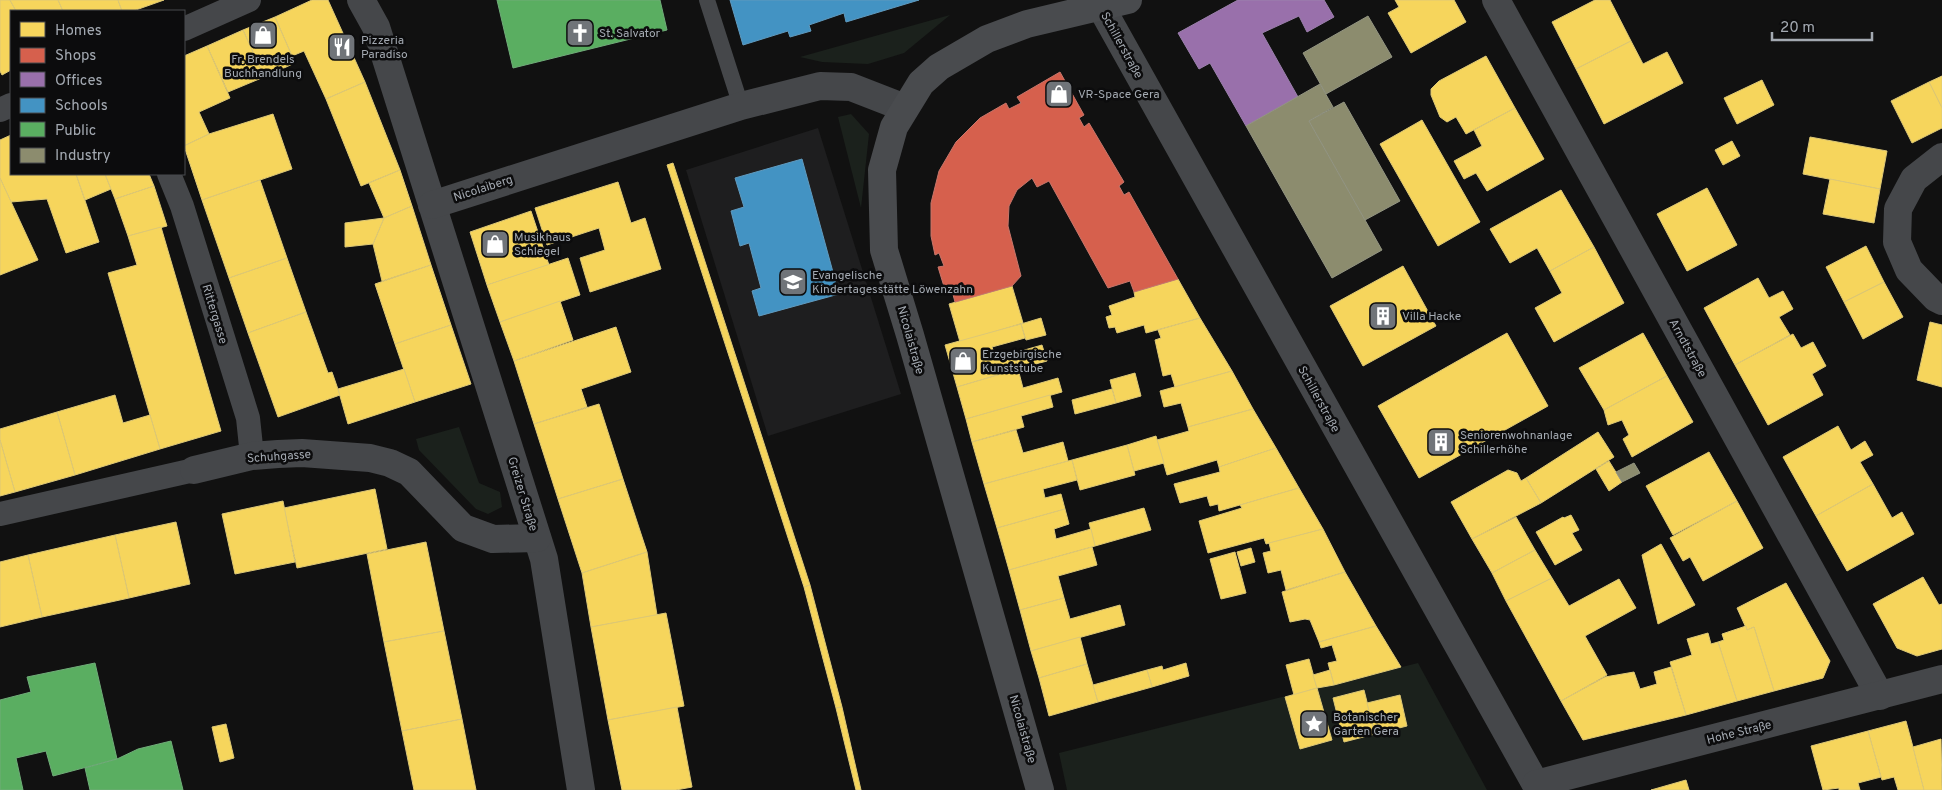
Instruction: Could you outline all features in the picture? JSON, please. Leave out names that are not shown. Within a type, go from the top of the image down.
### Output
[{"type":"main road","name":"Nicolaistraße","points":[[1040,790],[884,250],[882,170],[894,126],[921,83],[939,67],[987,39],[1027,24],[1128,0]]},
{"type":"street","points":[[185,29],[249,0]]},
{"type":"street","points":[[361,0],[376,27],[432,205]]},
{"type":"street","name":"Arndtstraße","points":[[1496,0],[1880,696]]},
{"type":"street","name":"Schillerstraße","points":[[1101,7],[1538,787]]},
{"type":"street","name":"Nicolaiberg","points":[[432,205],[741,106],[820,86],[851,87],[905,108]]},
{"type":"street","points":[[1942,157],[1914,179],[1898,209],[1897,242],[1909,270],[1936,298],[1942,301]]},
{"type":"street","name":"Rittergasse","points":[[169,175],[182,206],[248,418],[252,456]]},
{"type":"street","name":"Greizer Straße","points":[[432,205],[544,559],[581,790]]},
{"type":"street","name":"Schuhgasse","points":[[0,514],[252,456],[302,453],[341,455],[390,463],[409,472],[463,528],[493,539],[536,538]]},
{"type":"street","name":"Hohe Straße","points":[[1538,787],[1942,680]]},
{"type":"lane","points":[[707,0],[741,106]]},
{"type":"shaded area","points":[[950,15],[904,53],[868,64],[822,62],[800,57]]},
{"type":"shaded area","points":[[851,114],[869,134],[861,208],[838,117]]},
{"type":"shaded area","name":"Evangelische Kindertagesstätte Löwenzahn","points":[[818,128],[901,394],[768,436],[686,170]]},
{"type":"shaded area","points":[[459,427],[479,483],[500,492],[502,507],[488,514],[476,509],[419,450],[416,439]]},
{"type":"shaded area","name":"Botanischer Garten Gera","points":[[1418,663],[1487,790],[1067,790],[1059,753]]},
{"type":"building: Homes","points":[[0,0],[10,0],[15,10],[10,10],[10,71],[2,75],[0,71]]},
{"type":"building: Homes","points":[[10,0],[58,0],[63,10],[15,10]]},
{"type":"building: Homes","points":[[58,0],[118,0],[122,10],[63,10]]},
{"type":"building: Homes","points":[[118,0],[164,0],[136,10],[122,10]]},
{"type":"building: Homes","points":[[312,0],[328,0],[365,82],[326,99],[304,51],[292,56],[275,17]]},
{"type":"building: Homes","points":[[1395,0],[1454,0],[1466,22],[1411,53],[1388,13],[1399,7]]},
{"type":"building: Homes","points":[[1595,0],[1610,0],[1631,41],[1576,69],[1552,22]]},
{"type":"building: Homes","points":[[275,17],[295,63],[264,77],[243,30]]},
{"type":"building: Homes","points":[[243,30],[264,77],[228,92],[207,46]]},
{"type":"building: Homes","points":[[1631,41],[1643,64],[1667,52],[1683,83],[1604,124],[1576,69]]},
{"type":"building: Homes","points":[[207,46],[230,98],[199,112],[209,134],[185,146],[185,56]]},
{"type":"building: Homes","points":[[1486,56],[1515,108],[1466,134],[1456,117],[1447,122],[1440,117],[1431,95],[1431,89],[1439,81]]},
{"type":"building: Homes","points":[[1942,76],[1942,108],[1929,82]]},
{"type":"building: Homes","points":[[1762,80],[1774,105],[1737,124],[1724,98]]},
{"type":"building: Homes","points":[[365,82],[400,170],[361,186],[326,99]]},
{"type":"building: Homes","points":[[1929,82],[1942,108],[1942,128],[1912,143],[1891,101]]},
{"type":"building: Homes","points":[[1515,108],[1544,159],[1487,191],[1476,173],[1464,179],[1454,161],[1482,146],[1474,130]]},
{"type":"building: Homes","points":[[273,114],[292,169],[202,200],[185,146],[209,134]]},
{"type":"building: Homes","points":[[1422,120],[1480,222],[1438,246],[1380,144]]},
{"type":"building: Homes","points":[[10,135],[10,175],[76,175],[99,242],[66,253],[47,199],[11,202],[0,178],[0,140]]},
{"type":"building: Homes","points":[[1810,137],[1887,151],[1880,189],[1803,174]]},
{"type":"building: Homes","points":[[1732,141],[1740,156],[1723,165],[1715,150]]},
{"type":"building: Homes","points":[[673,163],[810,585],[804,587],[667,165]]},
{"type":"building: Homes","points":[[400,170],[412,206],[384,218],[369,183]]},
{"type":"building: Homes","points":[[76,175],[105,175],[111,189],[85,200]]},
{"type":"building: Homes","points":[[105,175],[149,175],[154,186],[115,199]]},
{"type":"building: Homes","points":[[0,178],[38,260],[0,275]]},
{"type":"building: Homes","points":[[1830,179],[1880,189],[1874,223],[1823,214]]},
{"type":"building: Homes","points":[[260,180],[287,258],[229,278],[202,200]]},
{"type":"building: Homes","points":[[618,182],[631,223],[645,218],[661,269],[590,292],[580,258],[605,250],[599,228],[547,245],[535,208]]},
{"type":"building: Homes","points":[[154,186],[167,226],[128,236],[115,199]]},
{"type":"building: Homes","points":[[1707,188],[1737,245],[1687,271],[1657,214]]},
{"type":"building: Homes","points":[[1561,190],[1594,247],[1550,271],[1537,248],[1510,263],[1490,229]]},
{"type":"building: Homes","points":[[412,206],[431,265],[382,281],[373,244],[384,218]]},
{"type":"building: Homes","points":[[531,211],[549,265],[487,285],[470,232]]},
{"type":"building: Homes","points":[[384,218],[373,244],[345,247],[345,223]]},
{"type":"building: Homes","points":[[161,227],[221,431],[160,449],[108,273],[137,265],[128,236]]},
{"type":"building: Homes","points":[[1866,246],[1884,282],[1844,302],[1826,267]]},
{"type":"building: Homes","points":[[1594,247],[1624,303],[1554,342],[1535,308],[1562,293],[1550,271]]},
{"type":"building: Homes","points":[[287,258],[306,312],[248,333],[229,278]]},
{"type":"building: Homes","points":[[568,258],[580,295],[500,322],[487,285]]},
{"type":"building: Homes","points":[[431,265],[451,325],[395,344],[375,284]]},
{"type":"building: Homes","name":"Villa Hacke","points":[[1403,266],[1436,326],[1363,366],[1330,306]]},
{"type":"building: Homes","points":[[1758,278],[1769,298],[1783,291],[1793,309],[1779,317],[1790,335],[1735,365],[1704,308]]},
{"type":"building: Homes","points":[[1178,279],[1200,318],[1146,333],[1144,325],[1117,333],[1115,327],[1109,328],[1106,317],[1112,315],[1109,306],[1135,297],[1134,292]]},
{"type":"building: Homes","points":[[1884,282],[1903,317],[1863,339],[1844,302]]},
{"type":"building: Homes","points":[[1012,286],[1023,323],[960,342],[949,304]]},
{"type":"building: Homes","points":[[560,301],[573,340],[514,361],[500,322]]},
{"type":"building: Homes","points":[[306,312],[328,373],[332,372],[340,395],[278,417],[248,333]]},
{"type":"building: Homes","points":[[1041,318],[1046,335],[1026,340],[1021,324]]},
{"type":"building: Homes","points":[[1200,318],[1232,371],[1175,387],[1171,374],[1163,376],[1155,340],[1161,338],[1158,330]]},
{"type":"building: Homes","points":[[1930,322],[1942,325],[1942,387],[1917,380]]},
{"type":"building: Homes","points":[[1021,324],[1025,338],[992,347],[996,359],[1014,354],[1018,369],[957,387],[945,345]]},
{"type":"building: Homes","points":[[451,325],[471,384],[415,402],[395,344]]},
{"type":"building: Homes","points":[[616,327],[631,372],[581,389],[587,407],[534,424],[514,361]]},
{"type":"building: Homes","name":"Seniorenwohnanlage Schillerhöhe","points":[[1507,333],[1548,406],[1419,478],[1378,406]]},
{"type":"building: Homes","points":[[1643,333],[1667,376],[1604,410],[1579,368]]},
{"type":"building: Homes","points":[[1793,334],[1801,348],[1813,342],[1826,366],[1812,374],[1823,395],[1768,425],[1735,365]]},
{"type":"building: Homes","points":[[1042,345],[1047,361],[1018,369],[1014,353]]},
{"type":"building: Homes","points":[[404,369],[415,402],[348,424],[338,389]]},
{"type":"building: Homes","points":[[1018,369],[1023,388],[1058,378],[1062,392],[966,419],[957,387]]},
{"type":"building: Homes","points":[[1232,371],[1253,409],[1188,427],[1181,403],[1164,407],[1160,391]]},
{"type":"building: Homes","points":[[1135,373],[1141,396],[1116,403],[1110,380]]},
{"type":"building: Homes","points":[[1667,376],[1693,422],[1632,457],[1623,439],[1629,435],[1622,420],[1608,425],[1604,410]]},
{"type":"building: Homes","points":[[1112,389],[1116,403],[1075,414],[1072,400]]},
{"type":"building: Homes","points":[[115,395],[123,423],[150,415],[160,449],[75,475],[57,412]]},
{"type":"building: Homes","points":[[1050,395],[1053,407],[1021,416],[1024,427],[972,442],[966,419]]},
{"type":"building: Homes","points":[[599,404],[623,479],[558,499],[534,424]]},
{"type":"building: Homes","points":[[1253,409],[1276,448],[1219,467],[1217,460],[1167,475],[1157,440],[1189,431],[1188,427]]},
{"type":"building: Homes","points":[[57,412],[75,475],[15,492],[0,440],[0,429]]},
{"type":"building: Homes","points":[[1838,426],[1851,450],[1865,441],[1873,455],[1860,462],[1873,484],[1816,516],[1783,457]]},
{"type":"building: Homes","points":[[1016,430],[1023,453],[1063,442],[1068,461],[984,484],[972,442]]},
{"type":"building: Homes","points":[[1598,432],[1614,457],[1541,503],[1526,478]]},
{"type":"building: Homes","points":[[1156,436],[1164,463],[1134,471],[1127,445]]},
{"type":"building: Homes","points":[[0,440],[15,492],[0,496]]},
{"type":"building: Homes","points":[[1127,445],[1135,475],[1080,490],[1072,460]]},
{"type":"building: Homes","points":[[1276,448],[1299,488],[1219,511],[1218,504],[1210,506],[1207,496],[1180,503],[1174,484],[1220,472],[1219,467]]},
{"type":"building: Homes","points":[[1709,452],[1737,501],[1673,535],[1646,486]]},
{"type":"building: Homes","points":[[1072,460],[1077,480],[1043,489],[1045,498],[1061,494],[1065,509],[997,528],[984,484]]},
{"type":"building: Homes","points":[[1609,461],[1622,482],[1609,491],[1596,469]]},
{"type":"building: Homes","points":[[1508,470],[1517,473],[1521,481],[1526,478],[1541,503],[1472,539],[1451,502]]},
{"type":"building: Homes","points":[[623,479],[647,552],[582,573],[558,499]]},
{"type":"building: Homes","points":[[1873,484],[1892,518],[1902,512],[1914,534],[1847,571],[1816,516]]},
{"type":"building: Homes","points":[[1299,488],[1323,529],[1266,544],[1264,538],[1208,553],[1199,521],[1242,508],[1240,505]]},
{"type":"building: Homes","points":[[375,489],[387,549],[297,568],[284,508]]},
{"type":"building: Homes","points":[[283,501],[295,562],[235,574],[222,514]]},
{"type":"building: Homes","points":[[1737,501],[1763,548],[1703,581],[1690,557],[1683,561],[1670,538]]},
{"type":"building: Homes","points":[[1144,508],[1151,530],[1095,546],[1089,523]]},
{"type":"building: Homes","points":[[1065,509],[1069,524],[1054,529],[1056,539],[1091,529],[1095,546],[1009,570],[997,528]]},
{"type":"building: Homes","points":[[1571,515],[1579,530],[1572,533],[1582,550],[1555,565],[1536,532],[1563,517]]},
{"type":"building: Homes","points":[[1516,517],[1535,550],[1492,573],[1472,539]]},
{"type":"building: Homes","points":[[176,522],[190,584],[129,598],[115,535]]},
{"type":"building: Homes","points":[[1323,529],[1345,572],[1286,590],[1281,570],[1268,573],[1263,553],[1271,551],[1269,543]]},
{"type":"building: Homes","points":[[115,535],[129,598],[42,617],[28,555]]},
{"type":"building: Homes","points":[[426,542],[444,631],[384,642],[367,554]]},
{"type":"building: Homes","points":[[1661,544],[1695,605],[1658,624],[1642,555]]},
{"type":"building: Homes","points":[[1092,547],[1097,565],[1058,576],[1064,598],[1020,610],[1009,570]]},
{"type":"building: Homes","points":[[1251,548],[1255,562],[1241,566],[1237,552]]},
{"type":"building: Homes","points":[[1535,550],[1552,578],[1506,601],[1492,573]]},
{"type":"building: Homes","points":[[647,552],[657,615],[591,627],[582,573]]},
{"type":"building: Homes","points":[[1235,552],[1246,593],[1221,599],[1210,559]]},
{"type":"building: Homes","points":[[28,555],[42,617],[0,627],[0,562]]},
{"type":"building: Homes","points":[[1345,572],[1376,626],[1319,642],[1310,620],[1290,622],[1282,592]]},
{"type":"building: Homes","points":[[1923,577],[1939,605],[1942,604],[1942,649],[1917,656],[1897,648],[1873,604]]},
{"type":"building: Homes","points":[[1552,578],[1569,606],[1619,579],[1636,608],[1585,636],[1607,675],[1561,701],[1506,601]]},
{"type":"building: Homes","points":[[1786,583],[1830,661],[1823,678],[1774,691],[1754,627],[1747,630],[1737,608]]},
{"type":"building: Homes","points":[[810,585],[842,707],[836,708],[804,587]]},
{"type":"building: Homes","points":[[1064,598],[1070,619],[1120,605],[1125,625],[1031,651],[1020,610]]},
{"type":"building: Homes","points":[[666,613],[684,706],[608,720],[591,627]]},
{"type":"building: Homes","points":[[1376,626],[1401,667],[1334,685],[1328,663],[1337,661],[1332,645],[1321,648],[1319,642]]},
{"type":"building: Homes","points":[[1746,626],[1747,630],[1754,627],[1774,691],[1737,701],[1718,642],[1724,640],[1722,634]]},
{"type":"building: Homes","points":[[444,631],[462,719],[402,731],[384,642]]},
{"type":"building: Homes","points":[[1708,633],[1711,644],[1718,642],[1737,701],[1686,715],[1670,662],[1692,655],[1687,639]]},
{"type":"building: Homes","points":[[1080,637],[1087,664],[1039,678],[1031,651]]},
{"type":"building: Homes","points":[[1309,659],[1317,688],[1294,695],[1286,665]]},
{"type":"building: Homes","points":[[1186,663],[1189,676],[1152,687],[1147,670],[1162,666],[1163,670]]},
{"type":"building: Homes","points":[[1087,664],[1098,702],[1049,716],[1039,678]]},
{"type":"building: Homes","points":[[1671,667],[1686,715],[1583,740],[1561,701],[1605,677],[1634,672],[1640,689],[1657,684],[1654,672]]},
{"type":"building: Homes","points":[[1147,670],[1152,687],[1098,702],[1093,685]]},
{"type":"building: Homes","points":[[1330,670],[1334,685],[1317,688],[1313,675]]},
{"type":"building: Homes","points":[[1317,688],[1332,740],[1300,749],[1285,697]]},
{"type":"building: Homes","points":[[1364,690],[1375,734],[1344,742],[1333,698]]},
{"type":"building: Homes","points":[[1400,695],[1407,726],[1375,734],[1367,703]]},
{"type":"building: Homes","points":[[677,707],[692,787],[676,790],[622,790],[608,720]]},
{"type":"building: Homes","points":[[842,707],[861,790],[856,790],[836,708]]},
{"type":"building: Homes","points":[[462,719],[476,790],[414,790],[402,731]]},
{"type":"building: Homes","points":[[1906,721],[1924,790],[1898,790],[1894,777],[1882,780],[1868,731]]},
{"type":"building: Homes","points":[[226,724],[234,758],[220,762],[212,727]]},
{"type":"building: Homes","points":[[1868,731],[1881,777],[1858,783],[1860,790],[1839,790],[1839,788],[1823,790],[1811,746]]},
{"type":"building: Homes","points":[[1941,739],[1942,790],[1924,790],[1913,747]]},
{"type":"building: Homes","points":[[1686,780],[1689,790],[1651,790]]},
{"type":"building: Shops","points":[[1060,72],[1084,115],[1079,118],[1084,127],[1089,123],[1124,182],[1119,186],[1124,195],[1129,192],[1178,279],[1134,292],[1130,281],[1108,288],[1049,181],[1037,187],[1032,178],[1017,190],[1009,206],[1008,226],[1021,276],[1012,286],[955,302],[952,291],[946,293],[938,267],[944,266],[939,253],[935,255],[931,236],[931,203],[939,171],[956,142],[980,118],[1006,103],[1009,109],[1021,103],[1017,97]]},
{"type":"building: Offices","points":[[1238,0],[1324,0],[1334,17],[1307,32],[1299,16],[1262,33],[1298,97],[1246,126],[1210,63],[1199,69],[1178,33]]},
{"type":"building: Schools","points":[[730,0],[919,0],[846,22],[844,13],[809,25],[811,31],[790,37],[788,31],[743,45]]},
{"type":"building: Schools","points":[[802,159],[839,294],[759,316],[752,291],[761,288],[749,243],[740,246],[731,211],[744,207],[735,178]]},
{"type":"building: Public","name":"St. Salvator","points":[[497,0],[660,0],[667,30],[513,68]]},
{"type":"building: Public","points":[[95,663],[117,759],[53,776],[46,751],[16,758],[23,790],[0,790],[0,700],[31,692],[27,677]]},
{"type":"building: Public","points":[[171,741],[183,790],[90,790],[85,768],[117,759],[138,749]]},
{"type":"building: Industry","points":[[1368,16],[1392,57],[1326,94],[1303,53]]},
{"type":"building: Industry","points":[[1320,84],[1333,107],[1309,121],[1382,250],[1332,278],[1246,126]]},
{"type":"building: Industry","points":[[1344,102],[1400,201],[1365,220],[1309,121]]},
{"type":"building: Industry","points":[[1634,463],[1640,473],[1622,482],[1616,472]]},
{"type":"place","name":"St. Salvator","points":[[580,33]]},
{"type":"place","name":"Fr. Brendels Buchhandlung","points":[[263,35]]},
{"type":"place","name":"Pizzeria Paradiso","points":[[342,47]]},
{"type":"place","name":"VR-Space Gera","points":[[1059,94]]},
{"type":"place","name":"Musikhaus Schlegel","points":[[495,244]]},
{"type":"place","name":"Evangelische Kindertagesstätte Löwenzahn","points":[[793,282]]},
{"type":"place","name":"Villa Hacke","points":[[1383,316]]},
{"type":"place","name":"Erzgebirgische Kunststube","points":[[963,361]]},
{"type":"place","name":"Seniorenwohnanlage Schillerhöhe","points":[[1441,442]]},
{"type":"place","name":"Botanischer Garten Gera","points":[[1314,724]]}]
